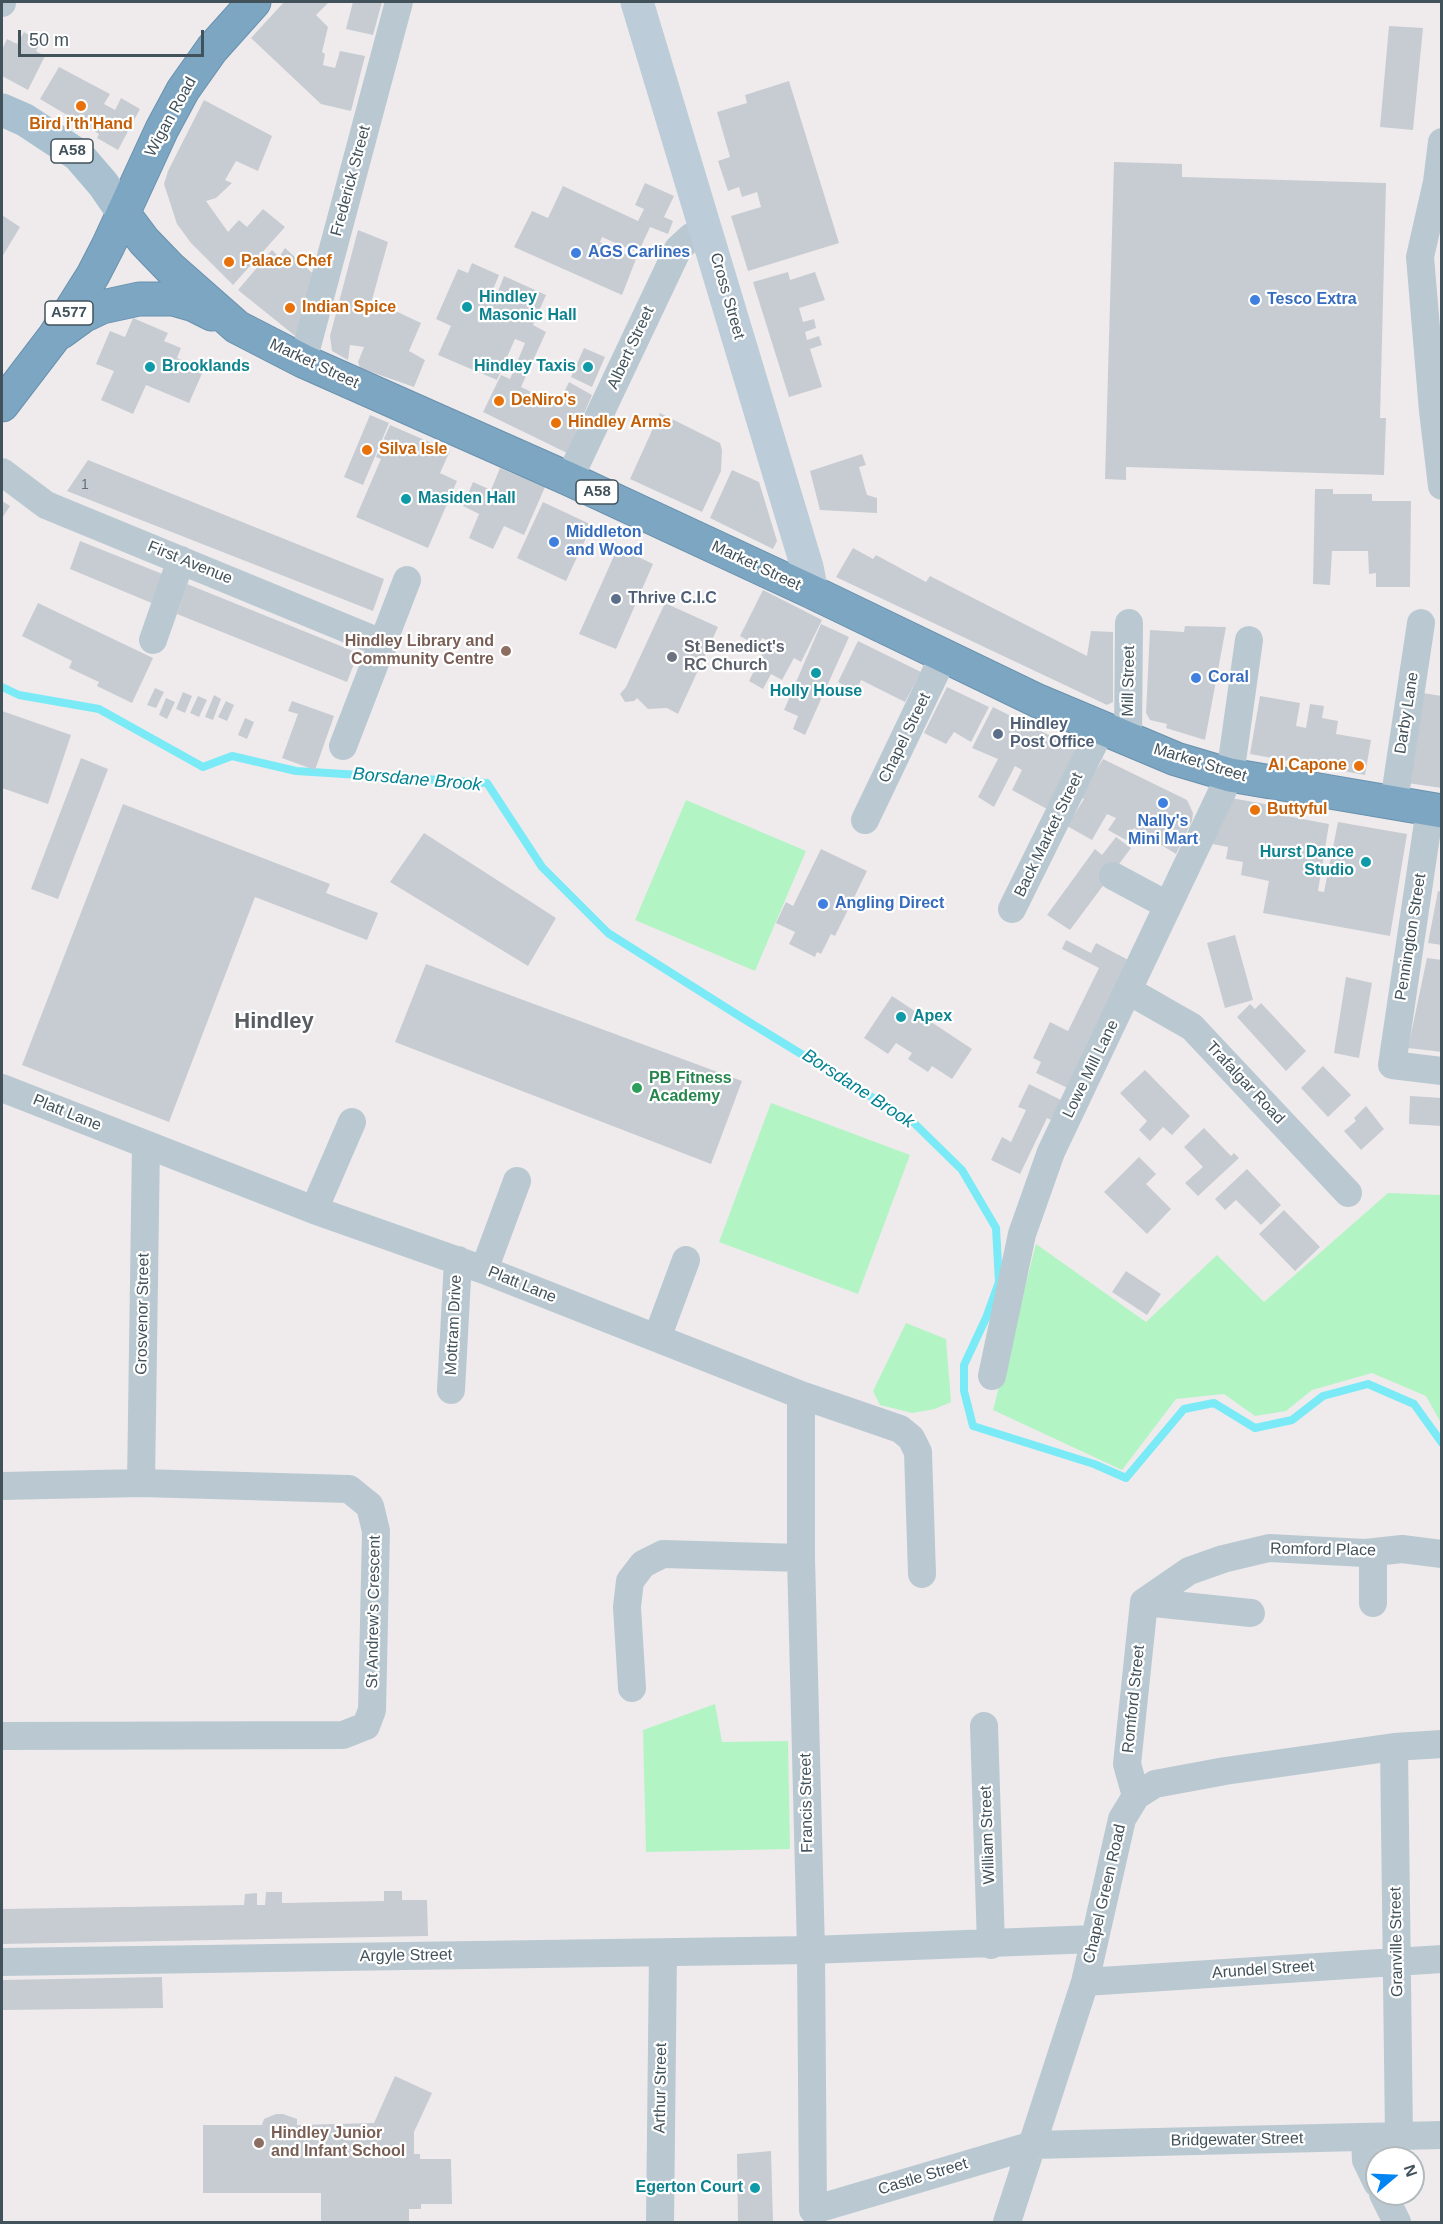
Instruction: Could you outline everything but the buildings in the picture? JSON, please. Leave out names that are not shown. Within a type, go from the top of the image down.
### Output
[{"type":"highway","name":"Wigan Road","points":[[123,213],[158,137],[183,90],[212,49],[254,2]]},
{"type":"highway","name":"Market Street","points":[[123,213],[144,241],[170,268],[237,327],[303,361],[569,479],[1115,734],[1176,759],[1230,775],[1436,810]]},
{"type":"highway","name":"A577","points":[[2,405],[54,337],[93,275],[123,213]]},
{"type":"highway","points":[[54,337],[83,316],[102,307],[139,299],[173,299],[194,305],[237,327]]},
{"type":"main road","name":"Cross Street","points":[[637,2],[707,229],[807,567],[812,592]]},
{"type":"main road","name":"A58","points":[[2,110],[25,120],[78,155],[103,184],[123,213]]},
{"type":"street","name":"Frederick Street","points":[[303,361],[399,2]]},
{"type":"street","points":[[1442,142],[1437,182],[1420,257],[1442,486]]},
{"type":"street","name":"Albert Street","points":[[569,479],[678,249],[691,237],[707,229]]},
{"type":"street","name":"First Avenue","points":[[2,472],[46,505],[384,644]]},
{"type":"street","points":[[153,640],[181,560]]},
{"type":"street","points":[[343,746],[408,580]]},
{"type":"street","name":"Mill Street","points":[[1115,734],[1129,623]]},
{"type":"street","name":"Darby Lane","points":[[1394,802],[1421,623]]},
{"type":"street","name":"Lowe Mill Lane","points":[[992,1376],[1022,1234],[1051,1152],[1230,775],[1249,640]]},
{"type":"street","name":"Chapel Street","points":[[865,820],[944,656]]},
{"type":"street","name":"Back Market Street","points":[[1012,909],[1115,734]]},
{"type":"street","name":"Pennington Street","points":[[1436,810],[1392,1065],[1442,1071]]},
{"type":"street","points":[[1113,876],[1167,905]]},
{"type":"street","name":"Trafalgar Road","points":[[1129,991],[1192,1027],[1348,1193]]},
{"type":"street","name":"Platt Lane","points":[[2,1088],[314,1210],[471,1265],[801,1395],[900,1429],[911,1438],[918,1452],[922,1574]]},
{"type":"street","points":[[314,1210],[352,1122]]},
{"type":"street","name":"Grosvenor Street","points":[[141,1484],[146,1145]]},
{"type":"street","name":"Mottram Drive","points":[[451,1390],[471,1265],[517,1181]]},
{"type":"street","points":[[657,1338],[686,1260]]},
{"type":"street","name":"Francis Street","points":[[801,1395],[801,1558],[811,1950],[813,2210]]},
{"type":"street","name":"St Andrew's Crescent","points":[[2,1486],[141,1484],[349,1489],[370,1506],[376,1531],[372,1710],[366,1726],[344,1735],[2,1736]]},
{"type":"street","name":"Romford Place","points":[[1144,1602],[1189,1571],[1224,1559],[1269,1548],[1373,1552],[1402,1549],[1442,1554]]},
{"type":"street","points":[[1373,1552],[1373,1602]]},
{"type":"street","points":[[632,1688],[627,1607],[630,1581],[643,1564],[663,1554],[801,1558]]},
{"type":"street","points":[[1144,1602],[1251,1613]]},
{"type":"street","name":"Romford Street","points":[[1136,1796],[1127,1764],[1144,1602]]},
{"type":"street","name":"William Street","points":[[984,1726],[991,1945]]},
{"type":"street","points":[[1136,1796],[1155,1784],[1225,1771],[1394,1747],[1442,1744]]},
{"type":"street","name":"Granville Street","points":[[1394,1747],[1400,2136]]},
{"type":"street","name":"Chapel Green Road","points":[[1007,2223],[1085,1982],[1122,1820],[1136,1796]]},
{"type":"street","name":"Argyle Street","points":[[2,1962],[811,1950],[991,1945],[1094,1939]]},
{"type":"street","name":"Arthur Street","points":[[660,2223],[663,1953]]},
{"type":"street","name":"Arundel Street","points":[[1085,1982],[1398,1960],[1442,1959]]},
{"type":"street","name":"Bridgewater Street","points":[[1033,2145],[1442,2135]]},
{"type":"street","points":[[1365,2138],[1365,2146]]},
{"type":"street","name":"Castle Street","points":[[813,2210],[1033,2145]]},
{"type":"street","points":[[1389,2206],[1397,2223]]},
{"type":"green space","points":[[686,800],[806,851],[755,971],[635,920]]},
{"type":"green space","points":[[771,1103],[910,1155],[858,1294],[719,1242]]},
{"type":"green space","points":[[1388,1193],[1441,1195],[1441,1423],[1426,1396],[1372,1373],[1312,1390],[1286,1411],[1255,1416],[1224,1394],[1176,1399],[1122,1470],[993,1410],[1036,1244],[1146,1322],[1217,1255],[1264,1302]]},
{"type":"green space","points":[[906,1323],[946,1339],[951,1402],[935,1409],[912,1413],[880,1405],[873,1391]]},
{"type":"green space","points":[[715,1704],[722,1742],[788,1741],[790,1849],[646,1852],[643,1730]]},
{"type":"waterway","name":"Borsdane Brook","points":[[2,687],[19,695],[99,709],[203,767],[232,756],[296,771],[487,783],[542,867],[608,933],[914,1123],[962,1170],[996,1228],[999,1282],[986,1318],[964,1365],[964,1391],[973,1426],[1094,1464],[1126,1478],[1184,1409],[1214,1403],[1255,1428],[1292,1420],[1323,1396],[1368,1384],[1414,1404],[1442,1443]]},
{"type":"place","name":"Bird i'th'Hand","points":[[81,106]]},
{"type":"place","name":"AGS Carlines","points":[[576,253]]},
{"type":"place","name":"Palace Chef","points":[[229,262]]},
{"type":"place","name":"Tesco Extra","points":[[1255,300]]},
{"type":"place","name":"Hindley Masonic Hall","points":[[467,307]]},
{"type":"place","name":"Indian Spice","points":[[290,308]]},
{"type":"place","name":"Brooklands","points":[[150,367]]},
{"type":"place","name":"Hindley Taxis","points":[[588,367]]},
{"type":"place","name":"DeNiro's","points":[[499,401]]},
{"type":"place","name":"Hindley Arms","points":[[556,423]]},
{"type":"place","name":"Silva Isle","points":[[367,450]]},
{"type":"place","name":"Masiden Hall","points":[[406,499]]},
{"type":"place","name":"Middleton and Wood","points":[[554,542]]},
{"type":"place","name":"Thrive C.I.C","points":[[616,599]]},
{"type":"place","name":"Hindley Library and Community Centre","points":[[506,651]]},
{"type":"place","name":"St Benedict's RC Church","points":[[672,657]]},
{"type":"place","name":"Holly House","points":[[816,673]]},
{"type":"place","name":"Coral","points":[[1196,678]]},
{"type":"place","name":"Hindley Post Office","points":[[998,734]]},
{"type":"place","name":"Al Capone","points":[[1359,766]]},
{"type":"place","name":"Nally's Mini Mart","points":[[1163,803]]},
{"type":"place","name":"Buttyful","points":[[1255,810]]},
{"type":"place","name":"Hurst Dance Studio","points":[[1366,862]]},
{"type":"place","name":"Angling Direct","points":[[823,904]]},
{"type":"place","name":"Apex","points":[[901,1017]]},
{"type":"place","name":"PB Fitness Academy","points":[[637,1088]]},
{"type":"place","name":"Hindley Junior and Infant School","points":[[259,2143]]},
{"type":"place","name":"Egerton Court","points":[[755,2188]]},
{"type":"district","name":"Hindley","points":[[274,1022]]}]
